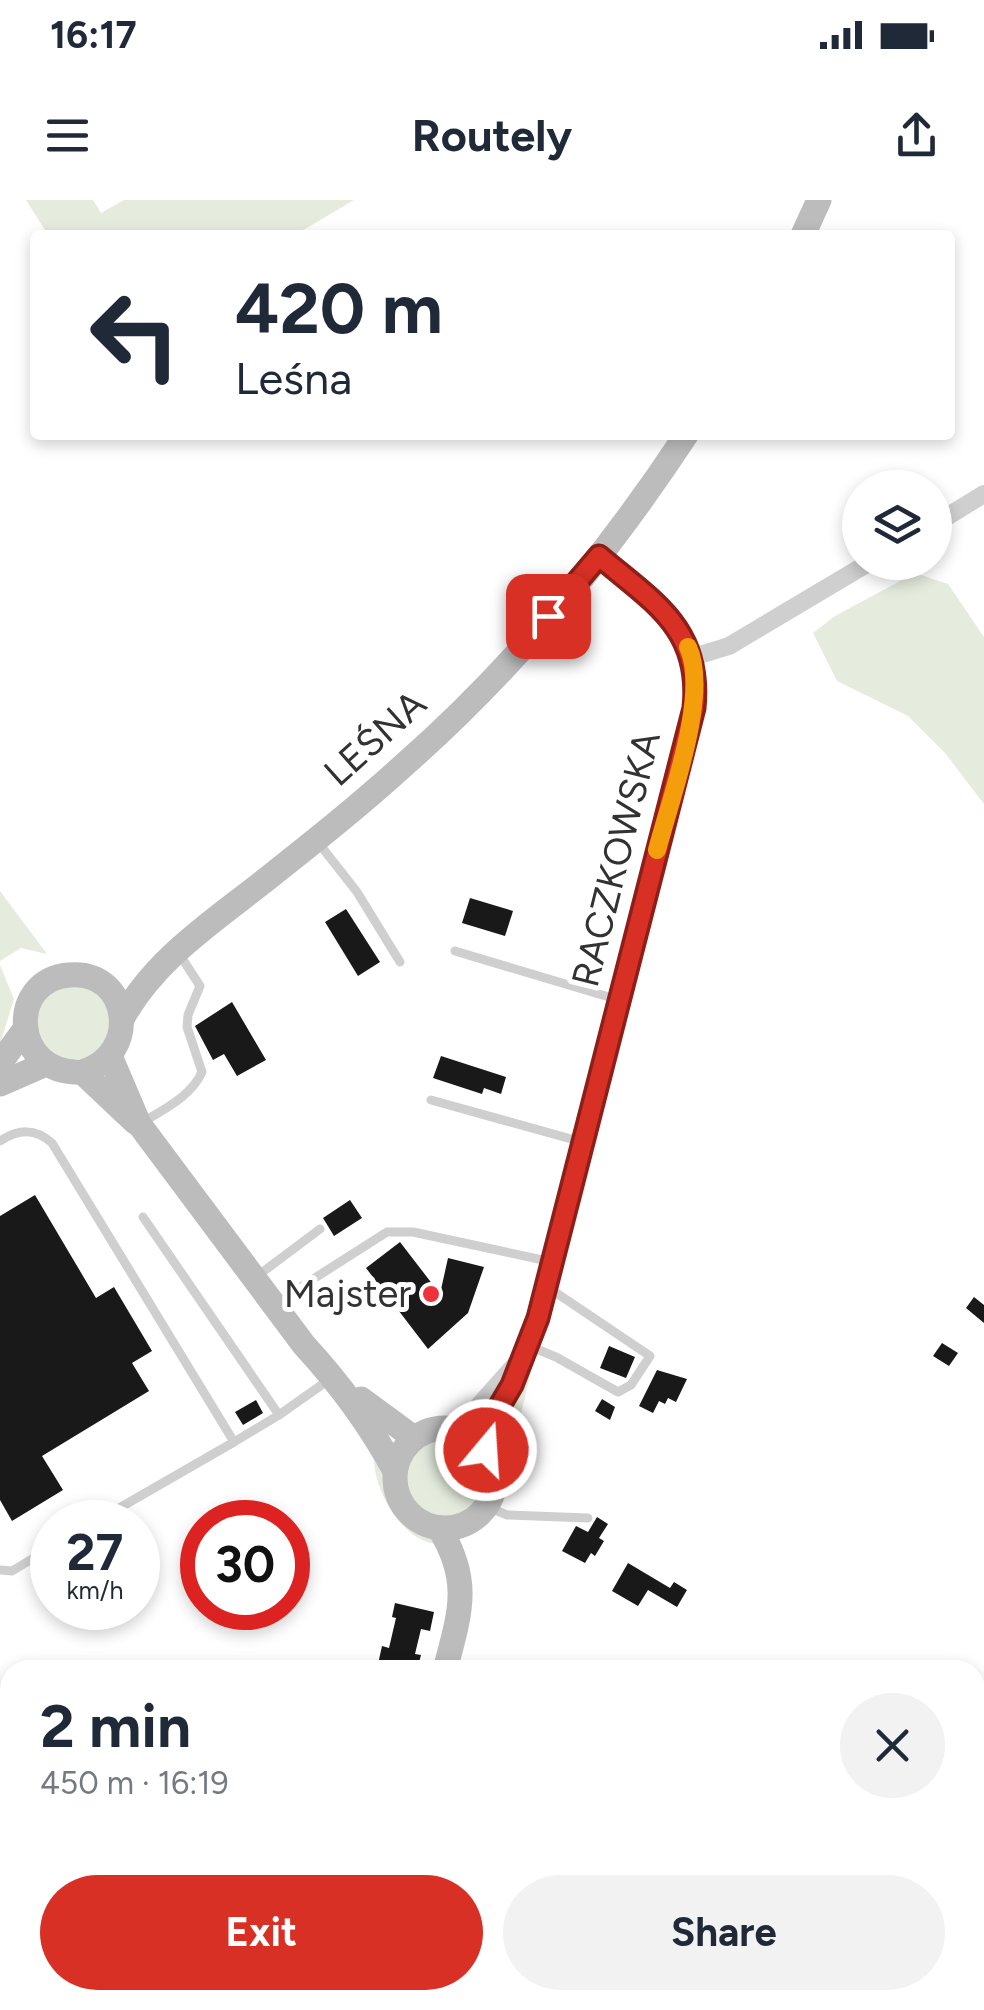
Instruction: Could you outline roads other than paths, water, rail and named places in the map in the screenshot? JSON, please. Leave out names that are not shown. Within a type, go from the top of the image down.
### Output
[{"type":"main road","points":[[806,230],[819,200]]},
{"type":"main road","points":[[599,556],[682,440]]},
{"type":"main road","name":"LEŚNA","points":[[122,1018],[137,992],[176,950],[316,840],[454,718],[599,556]]},
{"type":"main road","name":"LEŚNA","points":[[101,983],[176,950]]},
{"type":"main road","points":[[0,1063],[25,1029],[32,997],[58,977],[80,975],[101,983],[116,998],[122,1018],[120,1038],[110,1056],[82,1072],[63,1071],[46,1064],[32,1048],[25,1029]]},
{"type":"main road","points":[[110,1056],[139,1124]]},
{"type":"main road","points":[[0,1084],[46,1064]]},
{"type":"main road","points":[[82,1072],[139,1124],[273,1304],[334,1377],[376,1436],[395,1471]]},
{"type":"main road","points":[[334,1377],[414,1438]]},
{"type":"main road","points":[[447,1660],[471,1578],[478,1514],[494,1485],[494,1470],[486,1450],[470,1434],[450,1428],[426,1431],[414,1438],[404,1448],[395,1471],[396,1491],[402,1505],[425,1524],[439,1528],[478,1514]]},
{"type":"main road","points":[[439,1528],[455,1553],[461,1602]]},
{"type":"street","points":[[952,514],[984,494]]},
{"type":"street","name":"RACZKOWSKA","points":[[486,1450],[492,1419],[526,1352],[546,1286],[694,708],[693,657],[680,630],[664,610],[599,556]]},
{"type":"street","points":[[693,657],[729,646],[842,579]]},
{"type":"street","name":"RACZKOWSKA","points":[[450,1428],[475,1410],[526,1352]]},
{"type":"lane","points":[[316,840],[357,892],[400,962]]},
{"type":"lane","points":[[139,1124],[184,1094],[197,1083],[202,1072],[187,1027],[200,986],[176,950]]},
{"type":"lane","points":[[455,952],[619,1000]]},
{"type":"lane","points":[[431,1100],[582,1142]]},
{"type":"lane","points":[[0,1141],[22,1131],[42,1135],[52,1143],[234,1442]]},
{"type":"lane","points":[[143,1218],[279,1415]]},
{"type":"lane","points":[[253,1278],[320,1229]]},
{"type":"lane","points":[[273,1304],[386,1232],[413,1232],[552,1262]]},
{"type":"lane","points":[[526,1352],[556,1357],[618,1392],[631,1385],[650,1356],[546,1286]]},
{"type":"lane","points":[[133,1500],[279,1415],[334,1377]]},
{"type":"lane","points":[[478,1514],[588,1518]]},
{"type":"lane","points":[[0,1570],[12,1571],[30,1560]]},
{"type":"place","name":"Majster","points":[[431,1294]]}]
